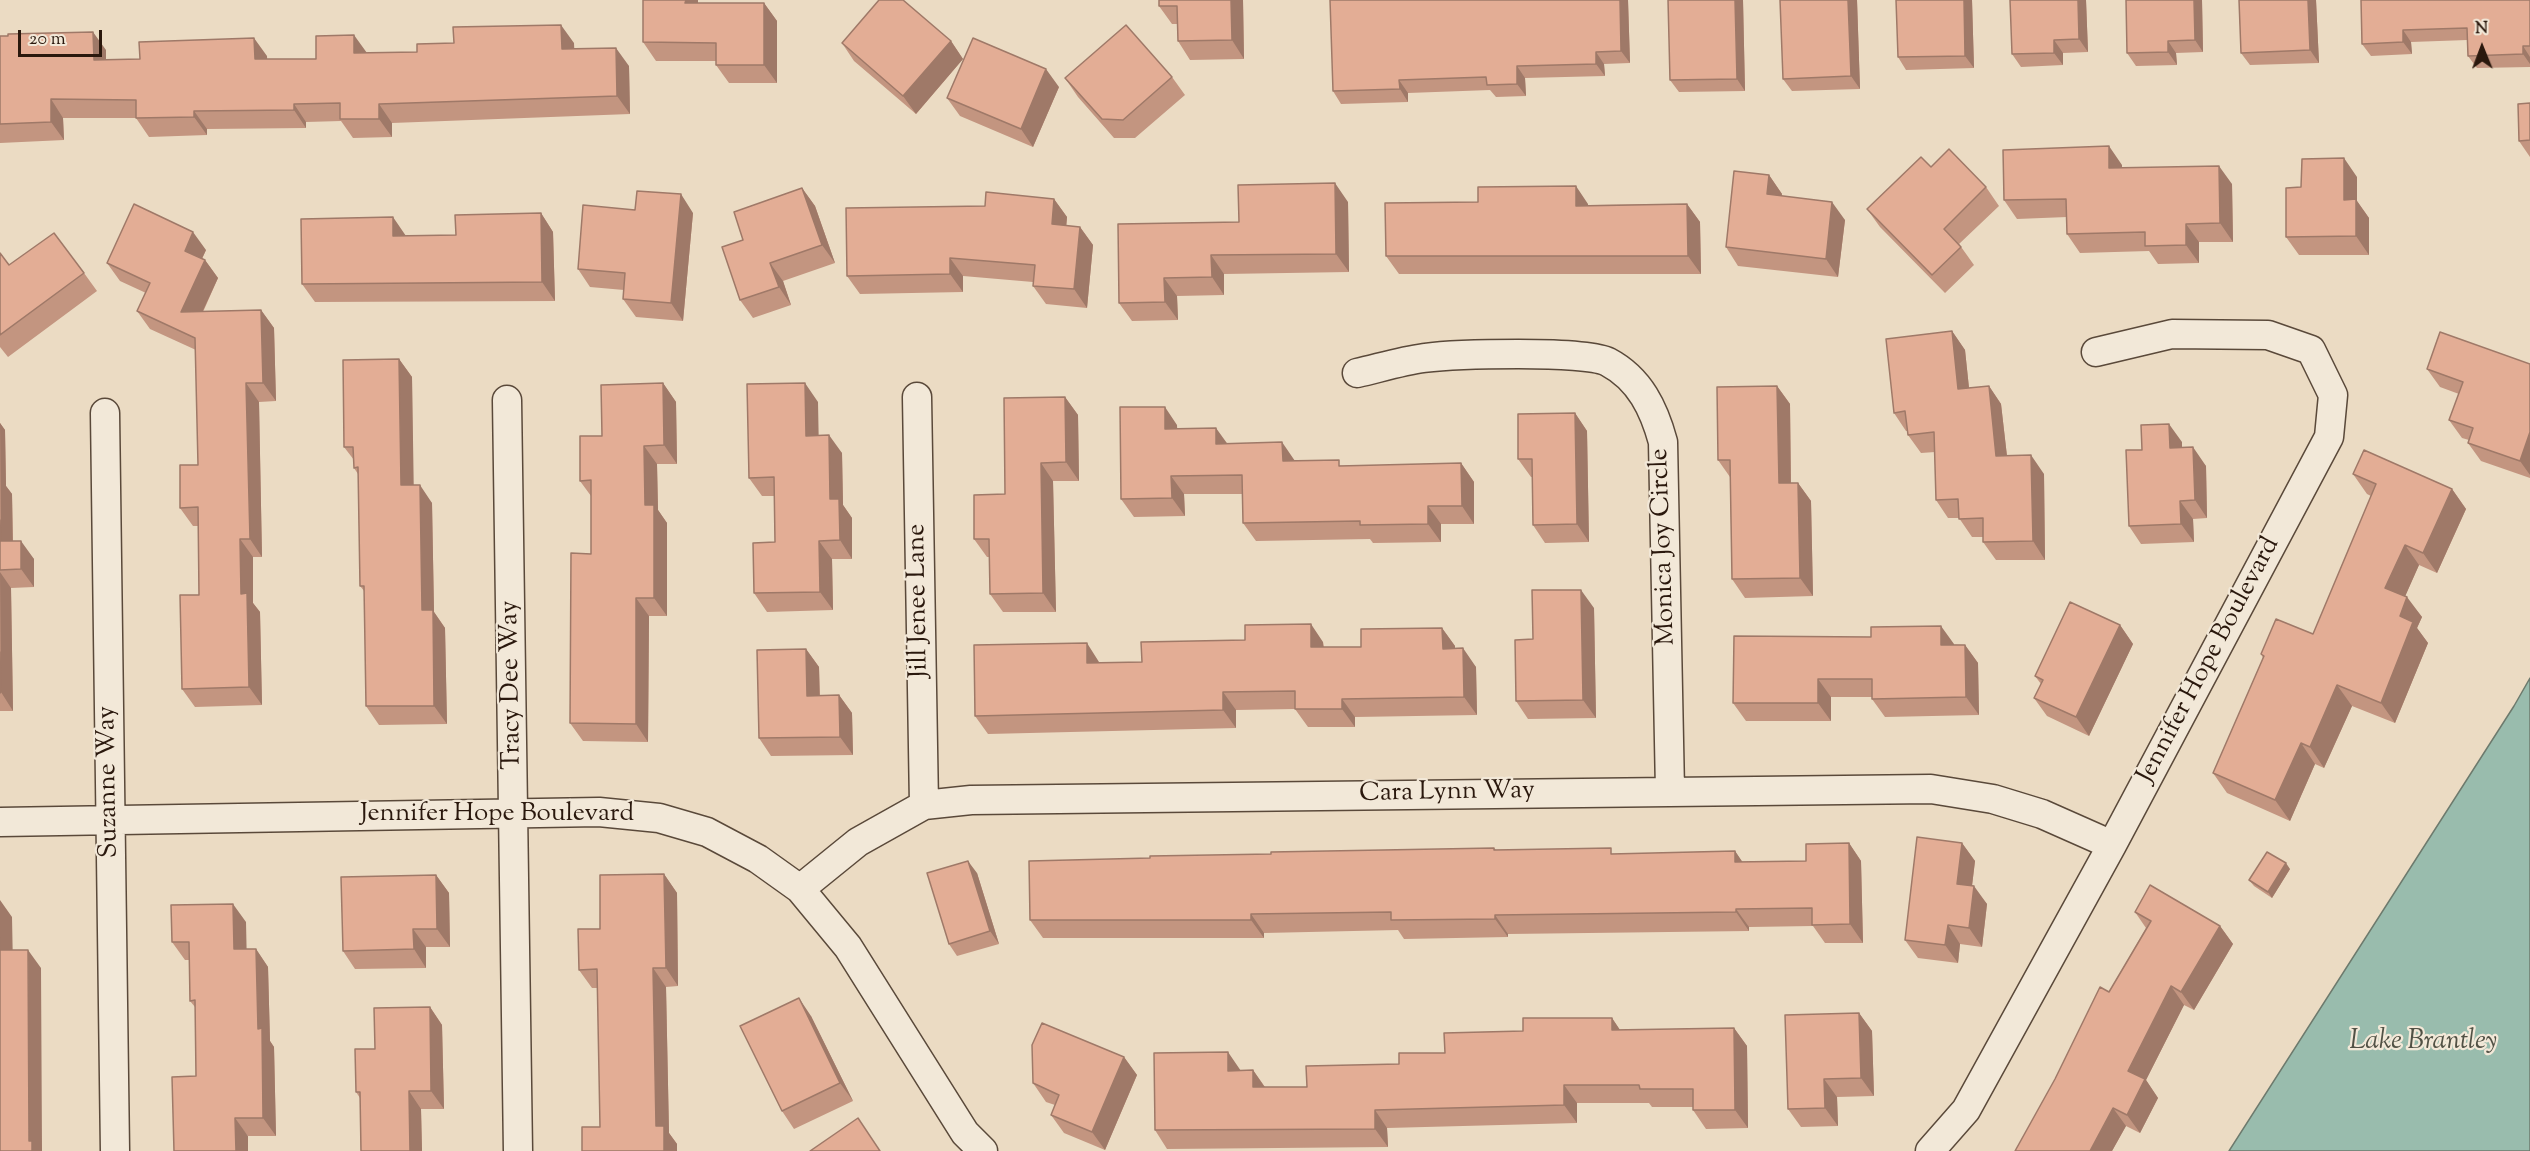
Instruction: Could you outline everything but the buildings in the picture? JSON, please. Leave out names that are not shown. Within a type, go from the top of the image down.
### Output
[{"type":"street","name":"Jennifer Hope Boulevard","points":[[1930,1151],[1966,1110],[2112,845],[2329,437],[2333,395],[2311,350],[2268,335],[2172,334],[2096,352]]},
{"type":"street","name":"Monica Joy Circle","points":[[1357,373],[1425,358],[1573,354],[1606,361],[1630,378],[1654,409],[1664,442],[1670,790]]},
{"type":"street","name":"Jill Jenee Lane","points":[[917,397],[924,805]]},
{"type":"street","name":"Tracy Dee Way","points":[[507,399],[515,812],[518,1151]]},
{"type":"street","name":"Suzanne Way","points":[[105,413],[115,1151]]},
{"type":"street","name":"Cara Lynn Way","points":[[800,890],[858,842],[924,805],[971,800],[1670,790],[1931,789],[1993,799],[2042,814],[2112,845]]},
{"type":"street","name":"Jennifer Hope Boulevard","points":[[0,822],[599,812],[659,818],[708,832],[758,859],[800,890],[848,947],[965,1133],[983,1151]]},
{"type":"water","name":"Lake Brantley","points":[[2530,678],[2530,1151],[2229,1151],[2514,706]]}]
